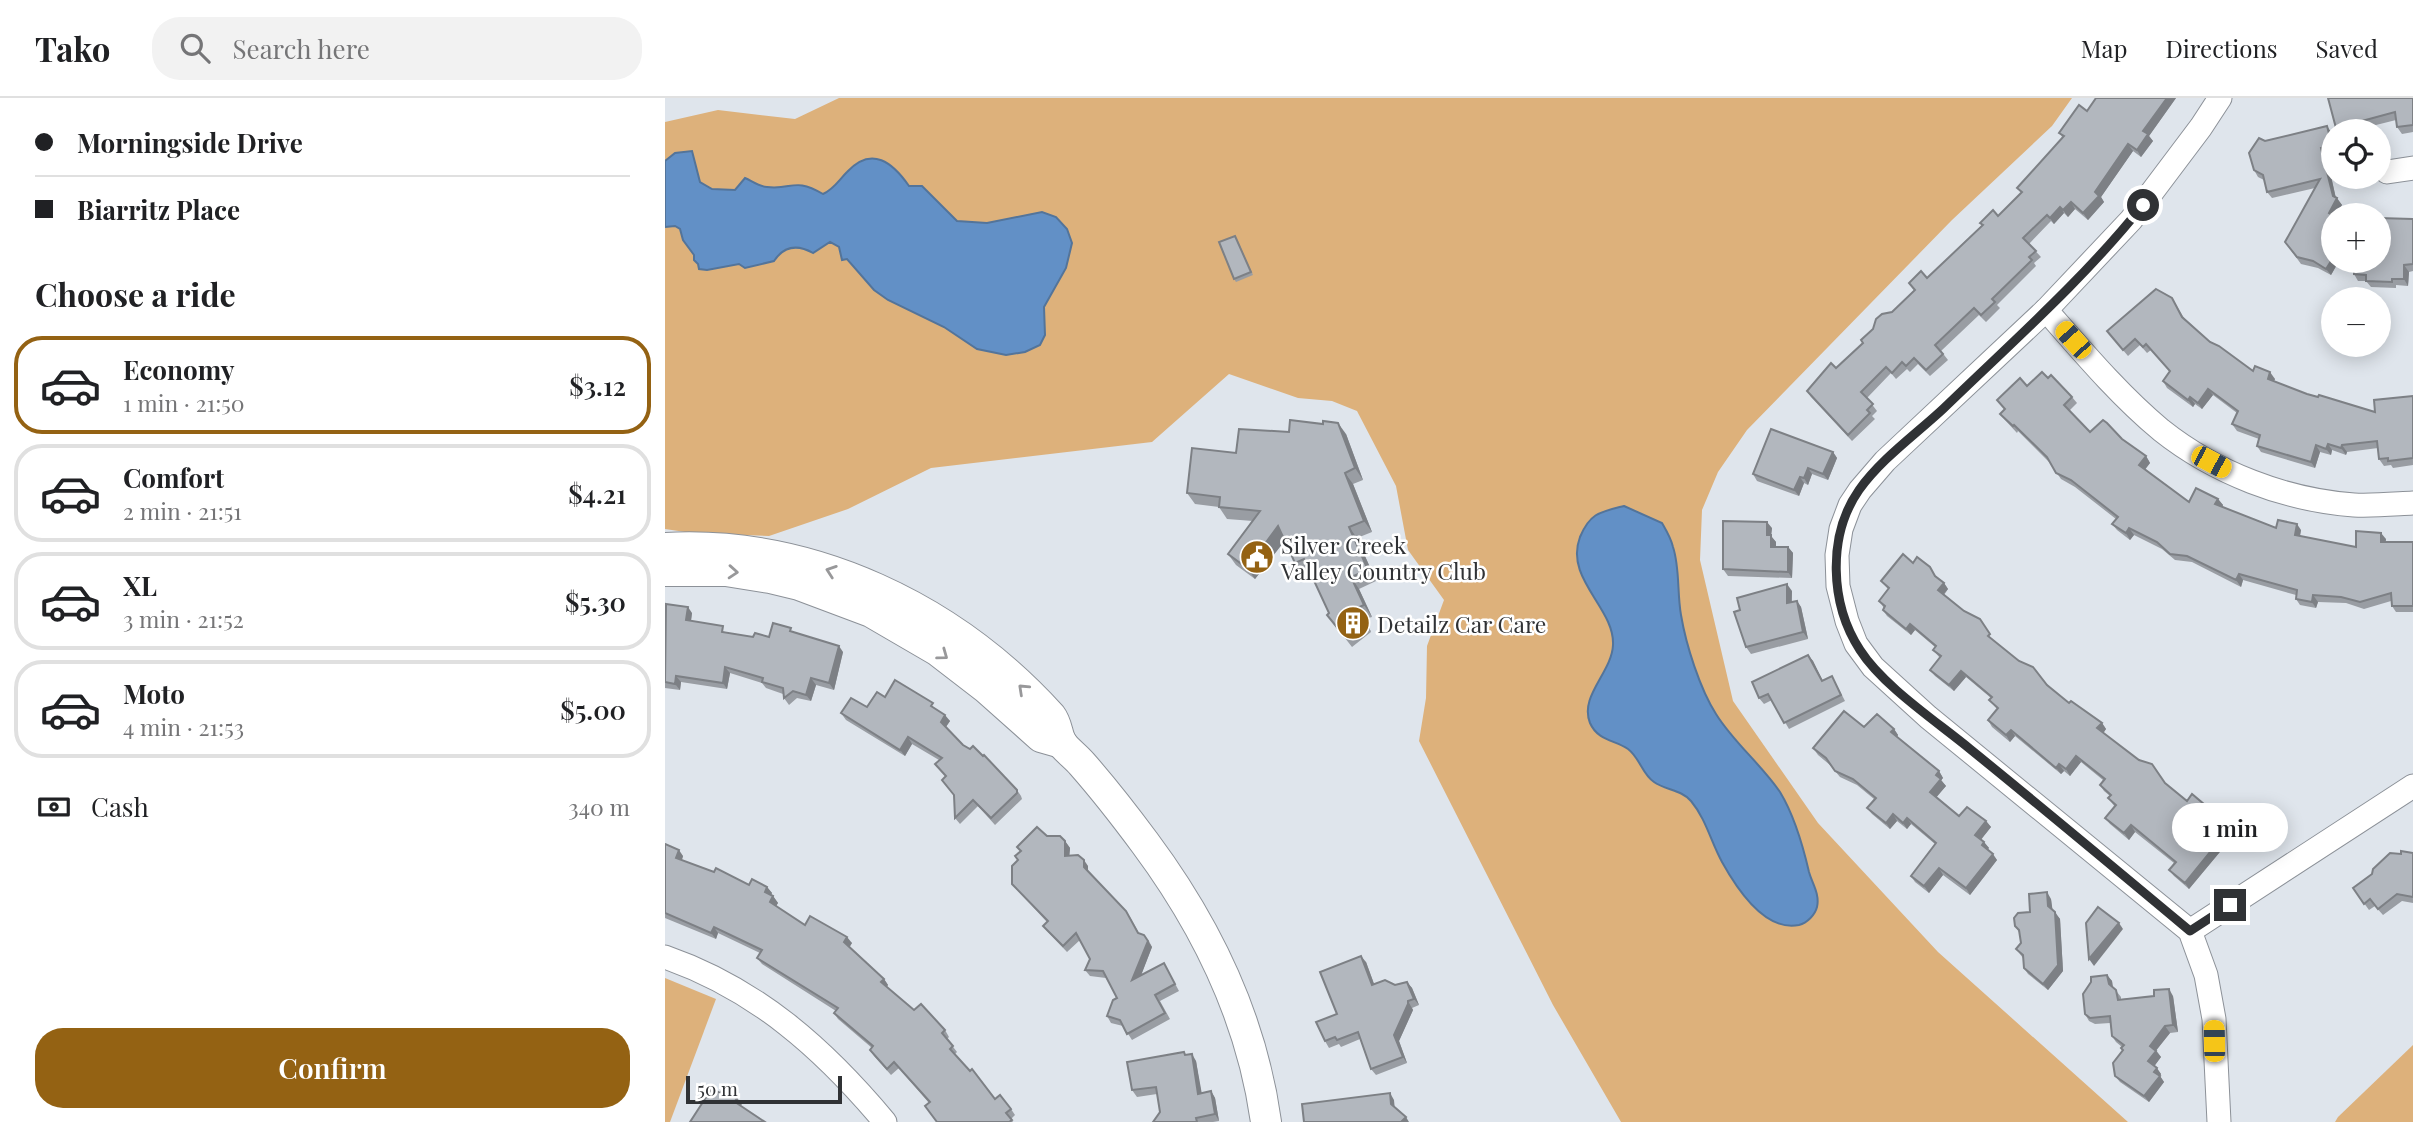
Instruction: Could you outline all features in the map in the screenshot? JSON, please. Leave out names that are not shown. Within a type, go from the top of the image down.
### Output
[{"type":"street","points":[[2219,1122],[2214,1019],[2206,975],[2190,931],[1928,717],[1878,672],[1856,644],[1840,598],[1836,571],[1839,537],[1850,505],[1860,490],[1885,461],[2046,310],[2131,220],[2220,98]]},
{"type":"street","points":[[2391,172],[2413,168]]},
{"type":"street","points":[[2046,310],[2144,415],[2175,440],[2221,467],[2252,481],[2313,499],[2357,505],[2413,503]]},
{"type":"street","points":[[665,548],[726,548],[791,559],[858,580],[897,612]]},
{"type":"street","points":[[665,571],[726,571],[770,578],[799,585],[871,612],[897,612],[957,633],[1000,669],[1052,718],[1062,743],[1081,763],[1182,894],[1226,978],[1237,1007],[1254,1063],[1266,1122]]},
{"type":"street","points":[[2190,931],[2413,786]]},
{"type":"street","points":[[665,957],[738,989],[786,1024],[815,1046],[885,1122]]},
{"type":"shaded area","name":"Silver Creek Valley Country Club","points":[[839,98],[2072,98],[2052,126],[1952,220],[1747,430],[1718,472],[1702,510],[1700,560],[1733,701],[1818,823],[1938,952],[2128,1122],[1621,1122],[1553,1005],[1419,741],[1426,698],[1427,646],[1444,600],[1408,550],[1396,486],[1357,411],[1332,401],[1298,398],[1229,374],[1152,442],[931,468],[848,509],[769,536],[692,533],[665,529],[665,122],[718,110],[795,119]]},
{"type":"shaded area","points":[[665,978],[716,999],[670,1122],[665,1122]]},
{"type":"shaded area","points":[[2413,1045],[2413,1122],[2335,1122],[2338,1117]]},
{"type":"water","points":[[692,151],[700,182],[712,189],[735,190],[745,178],[764,187],[799,185],[823,194],[856,164],[873,158],[889,164],[909,186],[922,186],[957,221],[987,223],[1042,212],[1056,217],[1067,229],[1072,243],[1066,268],[1044,307],[1045,335],[1040,345],[1025,352],[1006,355],[977,349],[944,327],[888,300],[874,290],[847,259],[842,260],[839,247],[830,242],[813,253],[802,248],[791,248],[782,252],[774,261],[745,268],[739,264],[699,269],[680,229],[675,226],[665,227],[665,161],[675,153]]},
{"type":"water","points":[[1624,506],[1662,523],[1667,531],[1677,563],[1683,627],[1704,692],[1723,725],[1773,782],[1790,811],[1817,898],[1814,913],[1802,924],[1787,925],[1775,922],[1753,906],[1728,873],[1701,815],[1691,801],[1654,782],[1628,749],[1602,737],[1590,723],[1589,703],[1607,665],[1613,645],[1606,618],[1584,580],[1577,552],[1580,537],[1592,518],[1602,512]]},
{"type":"building","points":[[2096,98],[2167,98],[2143,131],[2148,134],[2137,150],[2128,144],[2095,192],[2099,196],[2083,213],[2071,202],[2063,210],[2060,207],[2050,218],[2047,215],[2023,238],[2036,251],[2029,257],[2032,260],[1992,299],[1995,302],[1981,315],[1974,308],[1935,345],[1943,354],[1926,370],[1914,358],[1906,366],[1902,362],[1892,373],[1886,367],[1861,392],[1873,404],[1867,410],[1870,413],[1848,435],[1807,391],[1831,363],[1836,368],[1863,343],[1861,340],[1873,329],[1876,319],[1882,314],[1892,312],[1915,290],[1909,283],[1921,271],[1927,278],[1983,225],[1980,223],[1993,210],[1998,216],[2022,192],[2017,188],[2064,136],[2059,133],[2079,105],[2087,111]]},
{"type":"building","points":[[2328,98],[2413,98],[2413,125],[2397,127],[2395,112],[2369,119],[2334,119]]},
{"type":"building","points":[[2321,127],[2321,189],[2331,189],[2333,196],[2337,198],[2334,203],[2321,203],[2321,266],[2297,257],[2285,242],[2320,179],[2267,192],[2263,175],[2254,170],[2249,153],[2259,138],[2265,141]]},
{"type":"building","points":[[2391,218],[2413,219],[2413,264],[2404,265],[2404,279],[2392,279],[2392,282],[2366,281],[2366,275],[2354,274],[2391,273]]},
{"type":"building","points":[[1235,236],[1251,272],[1234,279],[1219,242]]},
{"type":"building","points":[[2156,289],[2172,298],[2182,317],[2210,342],[2253,371],[2255,366],[2270,372],[2268,379],[2307,394],[2319,395],[2375,412],[2374,400],[2413,396],[2413,458],[2388,461],[2388,458],[2379,459],[2377,441],[2342,445],[2341,448],[2328,444],[2326,449],[2316,445],[2311,462],[2257,446],[2260,435],[2232,424],[2238,411],[2208,389],[2198,403],[2190,397],[2188,400],[2163,381],[2170,371],[2146,344],[2143,347],[2135,339],[2123,350],[2107,331]]},
{"type":"building","points":[[2042,372],[2048,378],[2051,375],[2072,397],[2064,405],[2090,432],[2103,420],[2122,439],[2146,456],[2139,465],[2189,502],[2196,488],[2218,499],[2215,504],[2276,528],[2278,520],[2297,524],[2295,535],[2356,547],[2356,531],[2381,533],[2381,542],[2413,542],[2413,606],[2392,606],[2391,593],[2360,602],[2341,597],[2313,595],[2312,602],[2296,599],[2297,590],[2239,574],[2236,580],[2187,556],[2170,554],[2157,542],[2129,528],[2126,533],[2112,524],[2118,517],[2071,480],[2056,473],[2047,457],[2000,414],[2005,409],[1997,400],[2020,378],[2027,386]]},
{"type":"building","points":[[1290,420],[1338,423],[1355,468],[1345,473],[1364,521],[1349,527],[1368,570],[1351,577],[1364,605],[1357,608],[1363,620],[1344,636],[1327,615],[1329,613],[1304,559],[1295,563],[1278,526],[1247,568],[1228,554],[1260,511],[1219,507],[1220,497],[1187,493],[1192,448],[1236,453],[1239,429],[1289,432]]},
{"type":"building","points":[[1771,429],[1833,452],[1823,474],[1808,468],[1794,490],[1753,474]]},
{"type":"building","points":[[1723,521],[1767,522],[1771,547],[1788,547],[1788,572],[1723,569]]},
{"type":"building","points":[[1903,554],[1913,563],[1917,557],[1930,567],[1935,576],[1944,583],[1938,590],[1964,611],[1980,619],[1990,634],[1988,636],[2019,661],[2033,667],[2047,685],[2069,703],[2071,701],[2102,723],[2097,728],[2139,760],[2152,764],[2165,783],[2187,801],[2192,794],[2205,805],[2201,810],[2218,825],[2216,828],[2224,835],[2185,883],[2169,870],[2176,862],[2131,825],[2124,833],[2105,818],[2116,805],[2108,798],[2111,795],[2100,785],[2105,779],[2076,756],[2066,769],[2059,764],[2056,768],[2011,730],[2006,735],[1988,720],[1998,708],[1989,700],[1992,697],[1961,671],[1949,685],[1930,670],[1941,656],[1933,650],[1936,646],[1910,624],[1906,629],[1883,610],[1885,606],[1879,601],[1889,588],[1881,581]]},
{"type":"building","points":[[1787,584],[1787,603],[1797,601],[1803,632],[1746,647],[1734,612],[1740,610],[1737,598]]},
{"type":"building","points":[[666,604],[688,607],[686,620],[723,626],[722,632],[753,637],[755,633],[769,637],[773,623],[839,646],[829,683],[811,678],[806,695],[793,691],[784,698],[783,688],[762,682],[763,678],[725,667],[723,683],[676,676],[675,684],[665,682]]},
{"type":"building","points":[[1808,655],[1822,681],[1832,676],[1841,695],[1784,723],[1768,694],[1759,698],[1752,682]]},
{"type":"building","points":[[895,680],[933,703],[931,706],[945,715],[941,722],[963,745],[970,749],[973,746],[984,755],[1017,790],[991,818],[973,800],[955,818],[954,795],[942,780],[946,776],[935,764],[942,758],[908,737],[900,750],[841,713],[851,698],[867,707],[877,692],[885,697]]},
{"type":"building","points":[[1844,711],[1864,727],[1877,714],[1894,729],[1891,732],[1939,771],[1936,775],[1941,779],[1930,792],[1959,816],[1967,807],[1986,821],[1975,835],[1993,854],[1966,888],[1939,868],[1924,886],[1911,876],[1936,843],[1907,818],[1903,823],[1893,814],[1886,823],[1867,808],[1876,798],[1853,779],[1835,771],[1826,758],[1813,748]]},
{"type":"building","points":[[1037,827],[1047,836],[1060,836],[1065,841],[1065,856],[1078,855],[1084,860],[1084,867],[1126,911],[1138,933],[1144,935],[1148,941],[1132,980],[1164,963],[1175,984],[1155,995],[1165,1013],[1127,1034],[1120,1020],[1107,1016],[1113,1000],[1117,998],[1103,971],[1085,970],[1090,959],[1076,933],[1063,946],[1043,926],[1048,921],[1012,884],[1012,866],[1018,860],[1015,856],[1021,851],[1017,847]]},
{"type":"building","points":[[665,844],[679,850],[676,858],[714,872],[716,868],[749,885],[752,879],[767,887],[765,892],[773,896],[770,902],[805,925],[810,916],[847,937],[844,942],[884,979],[881,982],[914,1010],[921,1004],[945,1030],[942,1033],[953,1046],[950,1049],[970,1071],[972,1069],[995,1099],[1000,1095],[1011,1109],[1006,1113],[1012,1120],[937,1122],[925,1106],[930,1102],[894,1062],[887,1069],[870,1050],[873,1046],[834,1013],[838,1008],[757,958],[762,950],[714,927],[711,933],[665,913]]},
{"type":"building","points":[[2401,851],[2413,853],[2413,897],[2397,894],[2378,909],[2370,899],[2364,904],[2353,888],[2372,874],[2373,869],[2390,853],[2401,854]]},
{"type":"building","points":[[2047,892],[2048,906],[2055,912],[2058,965],[2043,984],[2024,968],[2023,955],[2016,949],[2021,943],[2014,918],[2018,913],[2030,912],[2029,894]]},
{"type":"building","points":[[2098,907],[2119,923],[2089,959],[2086,923]]},
{"type":"building","points":[[1361,956],[1372,985],[1385,980],[1395,985],[1407,982],[1414,999],[1408,1001],[1394,1035],[1403,1057],[1371,1069],[1358,1032],[1337,1040],[1335,1037],[1325,1041],[1316,1022],[1337,1014],[1320,972]]},
{"type":"building","points":[[2107,975],[2109,984],[2116,990],[2118,1000],[2154,996],[2154,990],[2169,989],[2173,1025],[2165,1026],[2150,1046],[2156,1051],[2148,1061],[2157,1068],[2154,1072],[2160,1076],[2144,1096],[2115,1076],[2113,1063],[2124,1045],[2112,1036],[2110,1016],[2090,1018],[2085,1014],[2083,994],[2091,982],[2091,977]]},
{"type":"building","points":[[1184,1052],[1185,1055],[1192,1054],[1198,1094],[1211,1091],[1215,1114],[1196,1118],[1197,1122],[1153,1122],[1160,1112],[1156,1087],[1132,1090],[1127,1062]]},
{"type":"building","points":[[712,1088],[720,1093],[723,1089],[737,1098],[735,1102],[765,1122],[690,1122]]},
{"type":"building","points":[[1390,1093],[1391,1104],[1406,1117],[1401,1122],[1304,1122],[1302,1104]]},
{"type":"place","name":"Silver Creek Valley Country Club","points":[[1257,557]]},
{"type":"place","name":"Detailz Car Care","points":[[1353,623]]},
{"type":"route","points":[[2143,205],[2046,310],[1871,476],[1850,505],[1841,529],[1836,571],[1843,610],[1861,652],[1873,667],[1928,717],[2190,931],[2230,905]]}]
